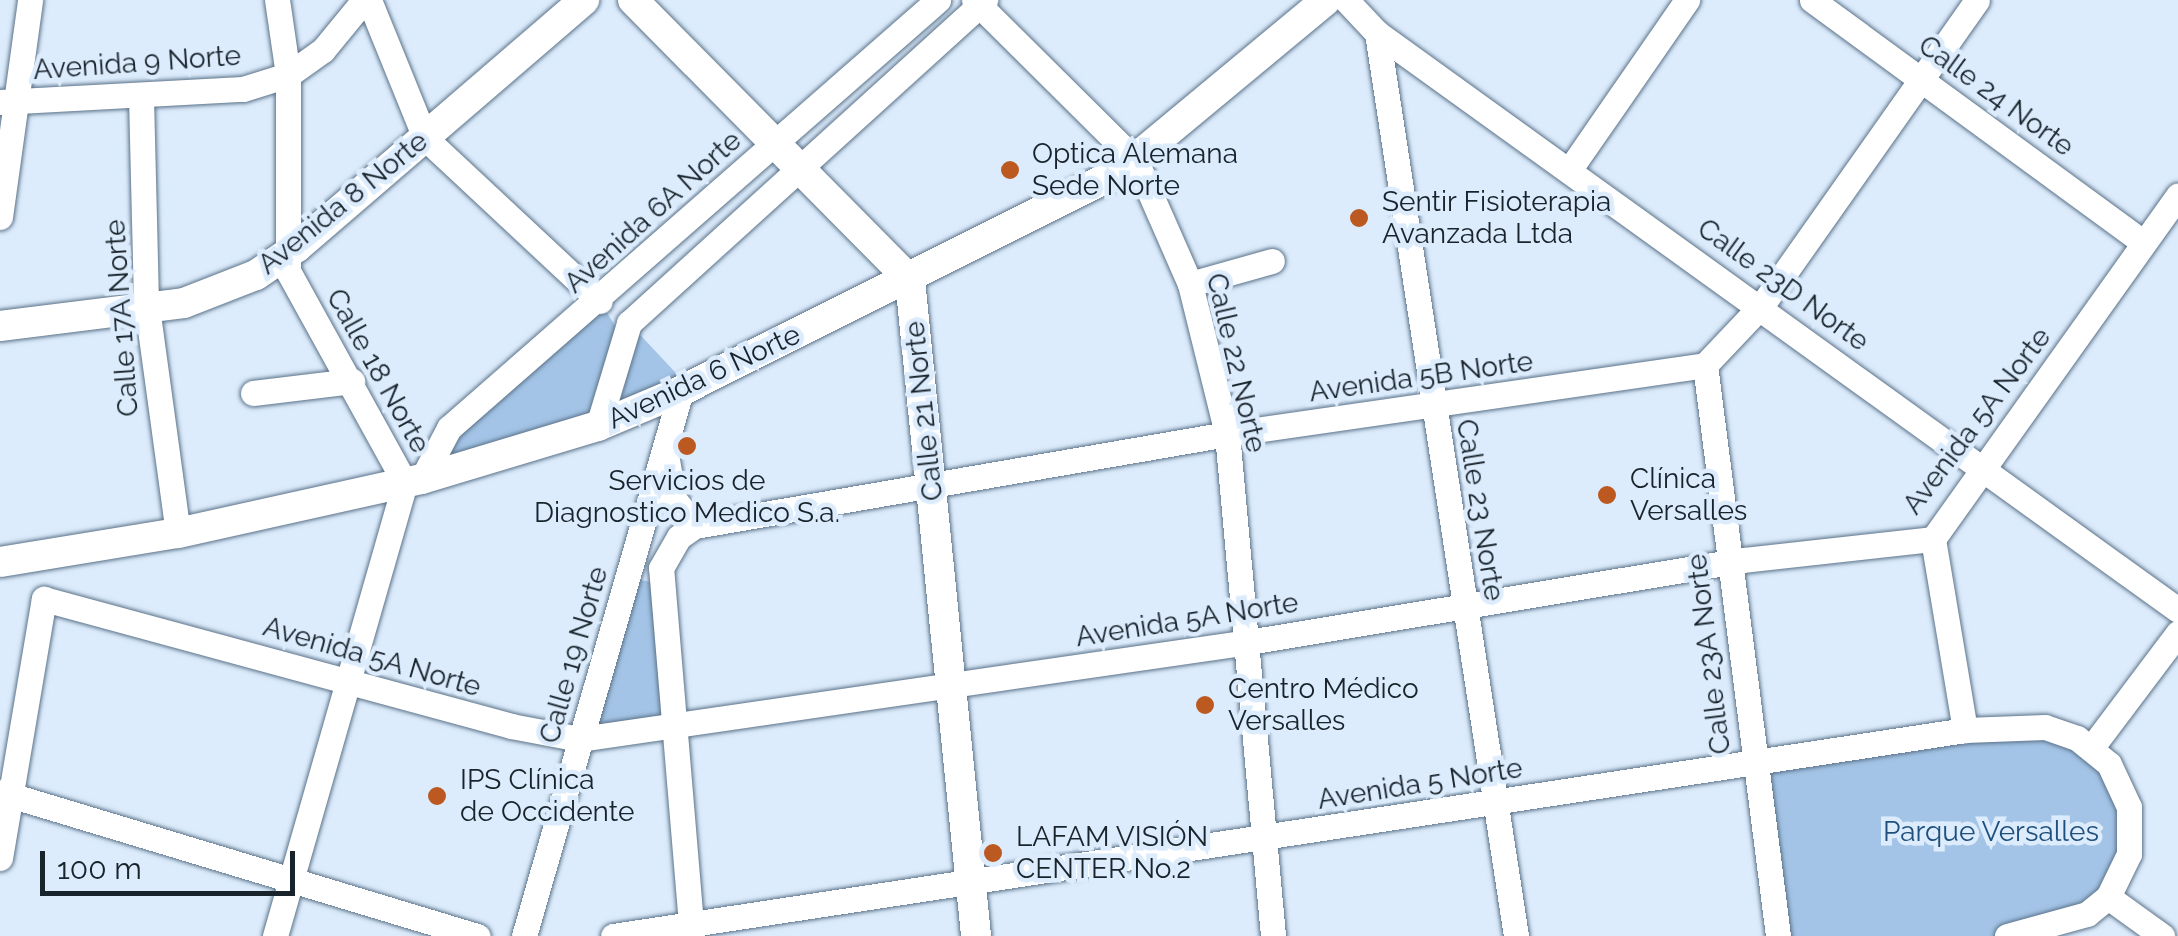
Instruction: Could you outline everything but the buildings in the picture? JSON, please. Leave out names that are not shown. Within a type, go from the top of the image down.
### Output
[{"type":"main road","name":"Avenida 8 Norte","points":[[0,326],[148,310],[204,298],[286,255],[584,0]]},
{"type":"main road","points":[[633,0],[801,165],[910,280]]},
{"type":"main road","name":"Avenida 6 Norte","points":[[0,562],[178,534],[413,481],[598,426],[681,391],[910,280],[1136,161],[1342,3]]},
{"type":"main road","name":"Calle 21 Norte","points":[[910,280],[976,936]]},
{"type":"street","points":[[0,216],[8,102],[30,0]]},
{"type":"street","name":"Calle 18 Norte","points":[[275,936],[348,682],[413,481],[295,285],[286,255],[288,75],[277,0]]},
{"type":"street","points":[[367,0],[425,138],[600,300]]},
{"type":"street","name":"Avenida 9 Norte","points":[[8,102],[243,89],[288,75],[338,36],[367,0]]},
{"type":"street","name":"Avenida 6A Norte","points":[[413,481],[449,428],[600,300],[938,0]]},
{"type":"street","points":[[1570,169],[1687,0]]},
{"type":"street","name":"Calle 24 Norte","points":[[1812,0],[2144,243]]},
{"type":"street","points":[[1705,365],[1762,305],[1978,0]]},
{"type":"street","points":[[598,426],[629,323],[980,2]]},
{"type":"street","name":"Calle 22 Norte","points":[[980,2],[1136,161],[1190,284],[1227,434],[1274,936]]},
{"type":"street","name":"Calle 23D Norte","points":[[1342,3],[1377,33],[1762,305],[2178,610]]},
{"type":"street","name":"Calle 23 Norte","points":[[1377,33],[1516,936]]},
{"type":"street","name":"Calle 17A Norte","points":[[140,97],[148,310],[178,534]]},
{"type":"street","name":"Avenida 5A Norte","points":[[6,792],[44,599],[348,682],[580,739],[676,729],[1248,642],[1728,562],[1933,538],[2178,195]]},
{"type":"street","points":[[1190,284],[1272,261]]},
{"type":"street","name":"Avenida 5B Norte","points":[[696,526],[1227,434],[1433,408],[1705,365]]},
{"type":"street","name":"Calle 23A Norte","points":[[1705,365],[1752,764],[1778,936]]},
{"type":"street","points":[[253,393],[352,381]]},
{"type":"street","name":"Calle 19 Norte","points":[[524,936],[681,391]]},
{"type":"street","points":[[664,449],[674,499],[696,526],[679,537],[662,580],[692,930]]},
{"type":"street","points":[[1933,538],[1966,730]]},
{"type":"street","points":[[622,598],[637,579],[662,580]]},
{"type":"street","points":[[2007,936],[2072,924],[2108,897],[2129,854],[2129,807],[2115,774],[2092,747],[2178,633]]},
{"type":"street","name":"Avenida 5 Norte","points":[[612,936],[692,930],[970,883],[1966,730],[2045,727],[2092,747]]},
{"type":"street","points":[[0,858],[6,792],[478,936]]},
{"type":"street","points":[[2108,897],[2162,936]]},
{"type":"green space","points":[[600,301],[623,339],[629,323],[689,387],[445,473],[431,458]]},
{"type":"green space","points":[[637,579],[655,583],[677,729],[580,739]]},
{"type":"green space","name":"Parque Versalles","points":[[1965,730],[2077,738],[2129,807],[2108,897],[2007,936],[1778,936],[1752,764]]},
{"type":"place","name":"Optica Alemana Sede Norte","points":[[1010,170]]},
{"type":"place","name":"Sentir Fisioterapia Avanzada Ltda","points":[[1359,218]]},
{"type":"place","name":"Servicios de Diagnostico Medico S.a.","points":[[687,446]]},
{"type":"place","name":"Clínica Versalles","points":[[1607,495]]},
{"type":"place","name":"Centro Médico Versalles","points":[[1205,705]]},
{"type":"place","name":"IPS Clínica de Occidente","points":[[437,796]]},
{"type":"place","name":"LAFAM VISIÓN CENTER No.2","points":[[993,853]]}]
